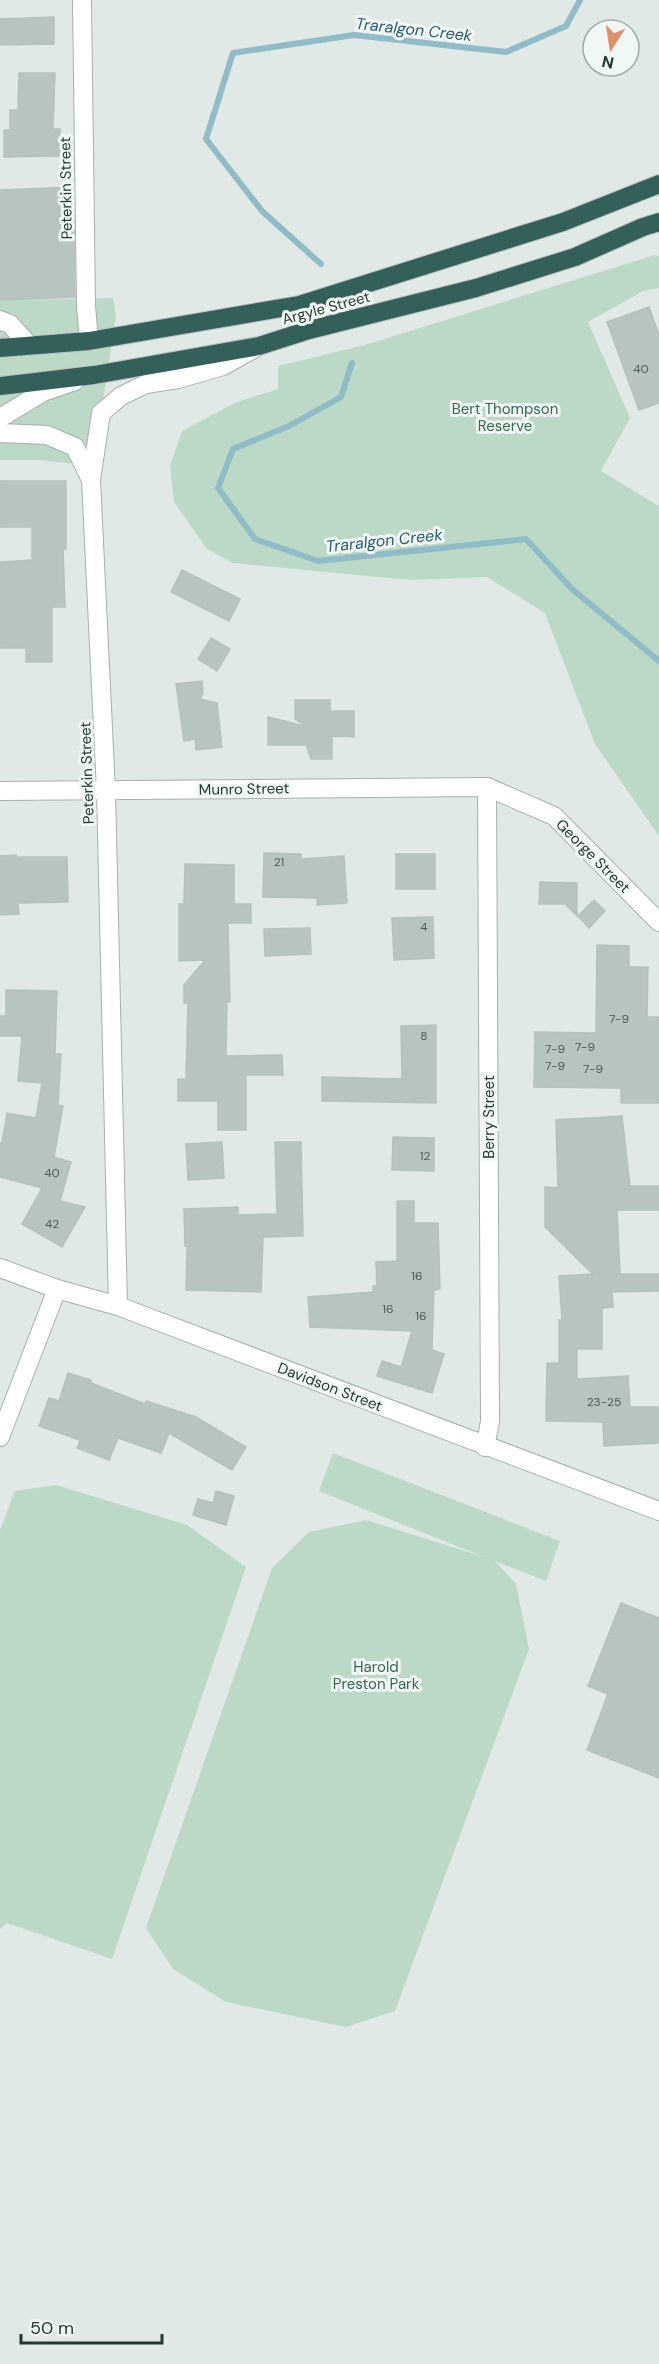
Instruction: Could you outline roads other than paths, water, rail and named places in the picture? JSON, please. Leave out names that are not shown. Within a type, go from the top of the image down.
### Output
[{"type":"highway","name":"Argyle Street","points":[[0,348],[89,342],[299,305],[563,222],[659,184]]},
{"type":"highway","name":"Argyle Street","points":[[93,375],[259,346],[309,330],[476,288],[575,257],[643,226],[659,222]]},
{"type":"highway","name":"Peterkin Street","points":[[89,342],[93,375]]},
{"type":"highway","points":[[2,382],[93,375]]},
{"type":"street","name":"Peterkin Street","points":[[82,0],[86,306],[89,342]]},
{"type":"street","points":[[0,320],[10,324],[29,345]]},
{"type":"street","name":"Peterkin Street","points":[[118,1306],[106,791],[90,480],[101,413],[121,396],[146,384],[178,379],[223,366],[259,346]]},
{"type":"street","name":"Argyle Street","points":[[6,414],[43,392],[93,375]]},
{"type":"street","points":[[2,382],[6,414]]},
{"type":"street","points":[[0,433],[47,435],[75,447],[90,480]]},
{"type":"street","name":"Munro Street","points":[[0,791],[487,787]]},
{"type":"street","name":"George Street","points":[[487,787],[554,816],[659,922]]},
{"type":"street","name":"Berry Street","points":[[485,1447],[490,1422],[487,787]]},
{"type":"street","name":"Davidson Street","points":[[0,1268],[57,1289],[118,1306],[485,1447],[659,1511]]},
{"type":"street","points":[[0,1437],[57,1289]]},
{"type":"waterway","name":"Traralgon Creek","points":[[321,264],[262,211],[206,139],[233,53],[354,35],[506,52],[566,26],[580,0]]},
{"type":"waterway","name":"Traralgon Creek","points":[[352,363],[341,397],[289,426],[233,449],[218,488],[255,539],[318,561],[526,539],[572,589],[659,661]]},
{"type":"park label","name":"Bert Thompson Reserve","points":[[505,418]]},
{"type":"park label","name":"Harold Preston Park","points":[[376,1676]]}]
